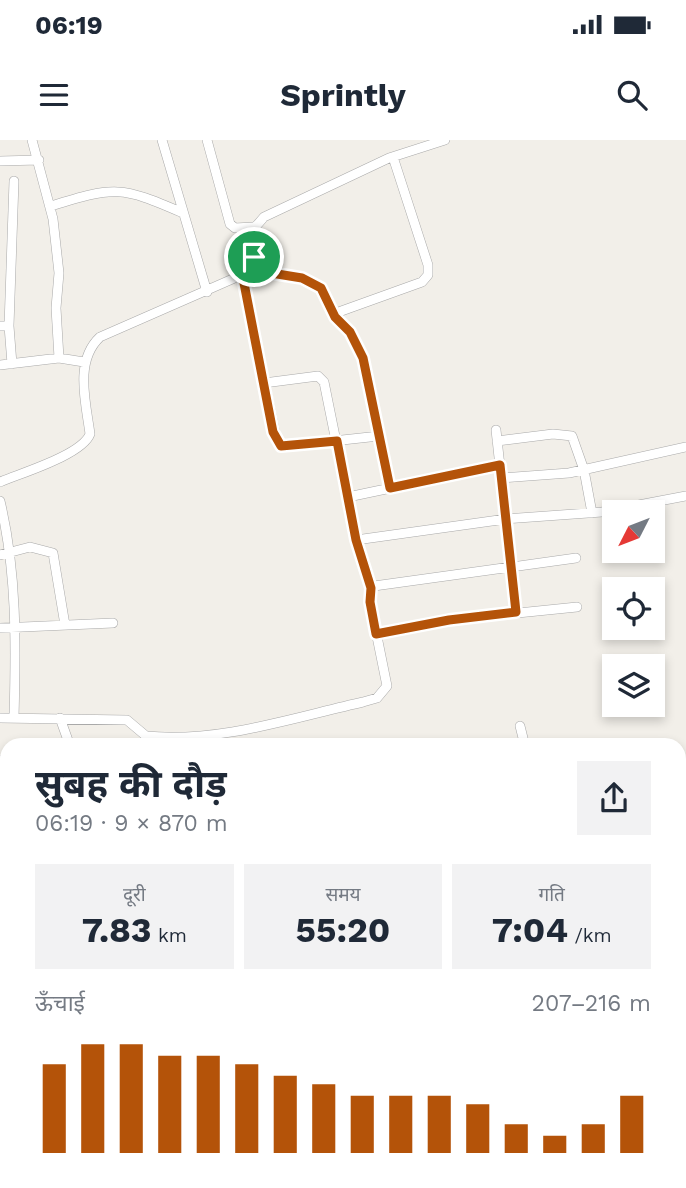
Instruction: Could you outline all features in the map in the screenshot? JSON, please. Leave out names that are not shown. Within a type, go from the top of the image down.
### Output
[{"type":"street","points":[[32,140],[51,206],[59,273],[56,308],[59,358]]},
{"type":"street","points":[[162,140],[207,292]]},
{"type":"street","points":[[206,140],[230,224],[235,228],[253,227]]},
{"type":"street","points":[[390,488],[363,358],[350,332],[334,314],[317,284],[302,278],[271,273],[254,252],[250,238],[253,227],[264,217],[393,157],[445,140]]},
{"type":"street","points":[[334,314],[422,282],[428,275],[428,265],[393,157]]},
{"type":"street","points":[[0,161],[39,160]]},
{"type":"street","points":[[12,364],[4,326],[14,181]]},
{"type":"street","points":[[51,206],[115,190],[137,193],[183,213]]},
{"type":"street","points":[[0,482],[72,451],[87,441],[90,434],[84,362],[93,344],[109,332],[207,292],[242,273],[251,262],[254,252]]},
{"type":"street","points":[[242,273],[273,432],[281,446],[380,436]]},
{"type":"street","points":[[0,365],[59,358],[84,362]]},
{"type":"street","points":[[176,738],[227,733],[377,698],[387,686],[370,602],[371,588],[356,540],[322,378],[264,383]]},
{"type":"street","points":[[496,430],[516,612]]},
{"type":"street","points":[[498,441],[569,434],[575,439],[592,513]]},
{"type":"street","points":[[501,478],[584,470],[686,447]]},
{"type":"street","points":[[348,497],[500,465]]},
{"type":"street","points":[[356,540],[506,519],[592,513],[686,496]]},
{"type":"street","points":[[0,501],[10,551],[15,627],[14,718]]},
{"type":"street","points":[[0,555],[40,547],[53,552],[65,625]]},
{"type":"street","points":[[371,588],[576,558]]},
{"type":"street","points":[[376,634],[449,620],[577,607]]},
{"type":"street","points":[[0,628],[113,623]]},
{"type":"street","points":[[0,718],[127,720],[142,738]]},
{"type":"street","points":[[60,718],[67,738]]},
{"type":"street","points":[[520,726],[522,738]]},
{"type":"route","points":[[254,252],[275,275],[302,278],[321,288],[335,317],[356,342],[363,358],[390,488],[500,465],[516,612],[449,620],[376,634],[369,593],[371,588],[356,540],[337,441],[281,446],[273,432],[242,273],[254,257],[254,252]]}]
